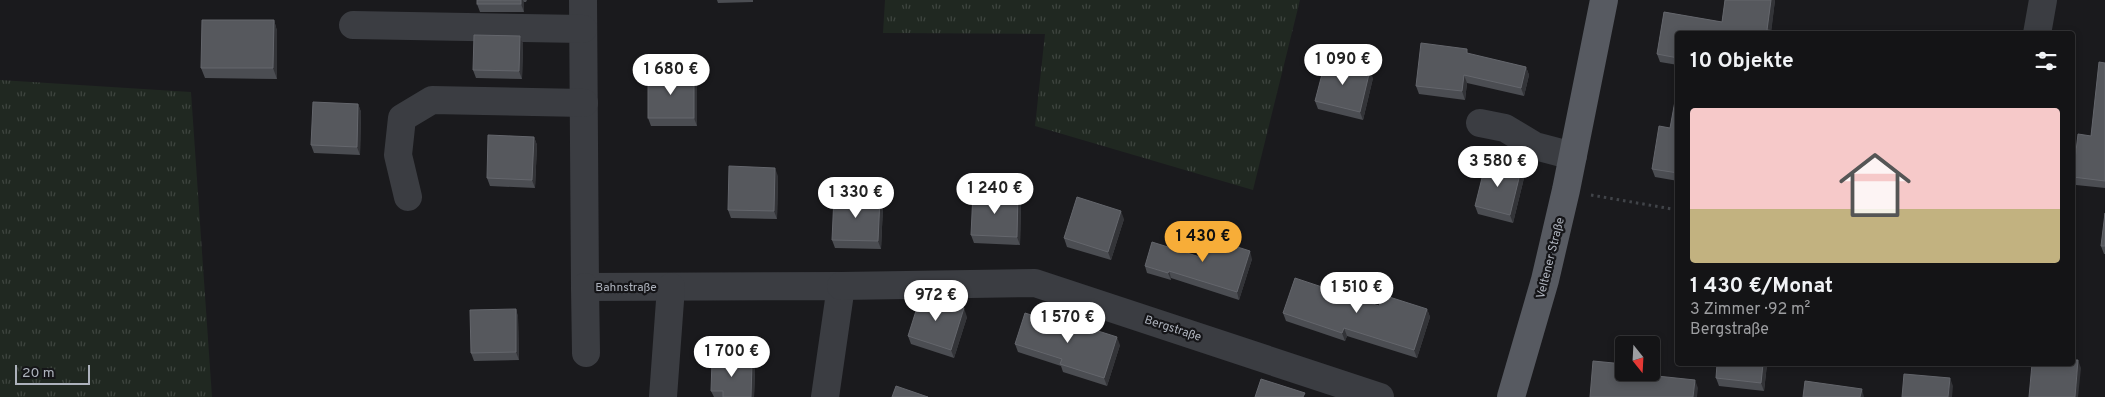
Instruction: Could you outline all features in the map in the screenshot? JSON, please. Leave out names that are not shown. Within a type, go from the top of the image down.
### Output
[{"type":"main road","name":"Veltener Straße","points":[[1511,397],[1545,280],[1566,190],[1604,0]]},
{"type":"street","name":"Bahnstraße","points":[[582,0],[586,287],[841,286]]},
{"type":"street","points":[[2038,31],[2043,0]]},
{"type":"street","points":[[353,26],[583,29]]},
{"type":"street","points":[[408,197],[398,155],[402,118],[432,100],[584,103]]},
{"type":"street","points":[[1480,123],[1505,128],[1536,146],[1573,156]]},
{"type":"street","name":"Bergstraße","points":[[841,286],[1035,283],[1380,397]]},
{"type":"street","points":[[663,397],[671,286]]},
{"type":"street","points":[[825,397],[841,286]]},
{"type":"street","points":[[586,287],[586,353]]},
{"type":"path","points":[[1566,190],[1675,209]]},
{"type":"green space","points":[[885,0],[1300,0],[1253,190],[1035,126],[1045,34],[883,33]]},
{"type":"green space","points":[[0,80],[191,92],[212,397],[0,397]]},
{"type":"building","points":[[477,0],[521,0],[521,4],[477,4]]},
{"type":"building","points":[[1725,0],[1771,0],[1767,30],[1774,31],[1675,31],[1675,57],[1657,54],[1664,12],[1722,22]]},
{"type":"building","points":[[202,20],[274,20],[273,68],[201,68]]},
{"type":"building","points":[[474,35],[520,36],[519,71],[473,70]]},
{"type":"building","points":[[1421,43],[1467,49],[1467,53],[1526,67],[1521,88],[1464,75],[1462,91],[1416,86]]},
{"type":"building","points":[[1326,59],[1370,70],[1360,112],[1315,101]]},
{"type":"building","points":[[2099,62],[2105,63],[2105,181],[2075,177],[2078,134],[2091,136]]},
{"type":"building","points":[[648,75],[694,75],[694,118],[648,118]]},
{"type":"building","points":[[1675,101],[1675,173],[1652,169],[1659,126],[1670,128]]},
{"type":"building","points":[[313,102],[358,104],[357,147],[311,145]]},
{"type":"building","points":[[488,135],[534,137],[532,180],[487,178]]},
{"type":"building","points":[[1486,162],[1521,170],[1510,215],[1475,206]]},
{"type":"building","points":[[729,166],[775,168],[774,211],[728,210]]},
{"type":"building","points":[[973,192],[1018,194],[1017,237],[971,235]]},
{"type":"building","points":[[834,196],[880,198],[878,241],[832,240]]},
{"type":"building","points":[[1077,197],[1121,211],[1108,252],[1064,238]]},
{"type":"building","points":[[2105,213],[2105,246],[2101,246]]},
{"type":"building","points":[[1206,237],[1250,251],[1237,292],[1169,271],[1168,273],[1145,266],[1152,242],[1200,257]]},
{"type":"building","points":[[1295,278],[1379,306],[1383,295],[1427,309],[1414,350],[1344,328],[1342,333],[1283,313]]},
{"type":"building","points":[[921,295],[964,308],[951,350],[908,336]]},
{"type":"building","points":[[516,309],[516,352],[471,353],[470,310]]},
{"type":"building","points":[[1025,313],[1072,328],[1073,323],[1117,337],[1104,378],[1060,364],[1062,359],[1015,344]]},
{"type":"building","points":[[2075,360],[2078,360],[2075,397],[2029,397],[2032,366],[2075,366]]},
{"type":"building","points":[[712,361],[752,362],[751,397],[723,397],[723,391],[711,391]]},
{"type":"building","points":[[1593,361],[1615,363],[1615,381],[1660,381],[1660,376],[1695,380],[1693,397],[1590,397]]},
{"type":"building","points":[[1717,366],[1763,366],[1761,383],[1716,378]]},
{"type":"building","points":[[1904,374],[1950,378],[1948,397],[1902,397]]},
{"type":"building","points":[[1261,379],[1305,393],[1303,397],[1255,397]]},
{"type":"building","points":[[1805,381],[1862,389],[1860,397],[1803,397]]},
{"type":"building","points":[[896,386],[928,397],[892,397]]}]
